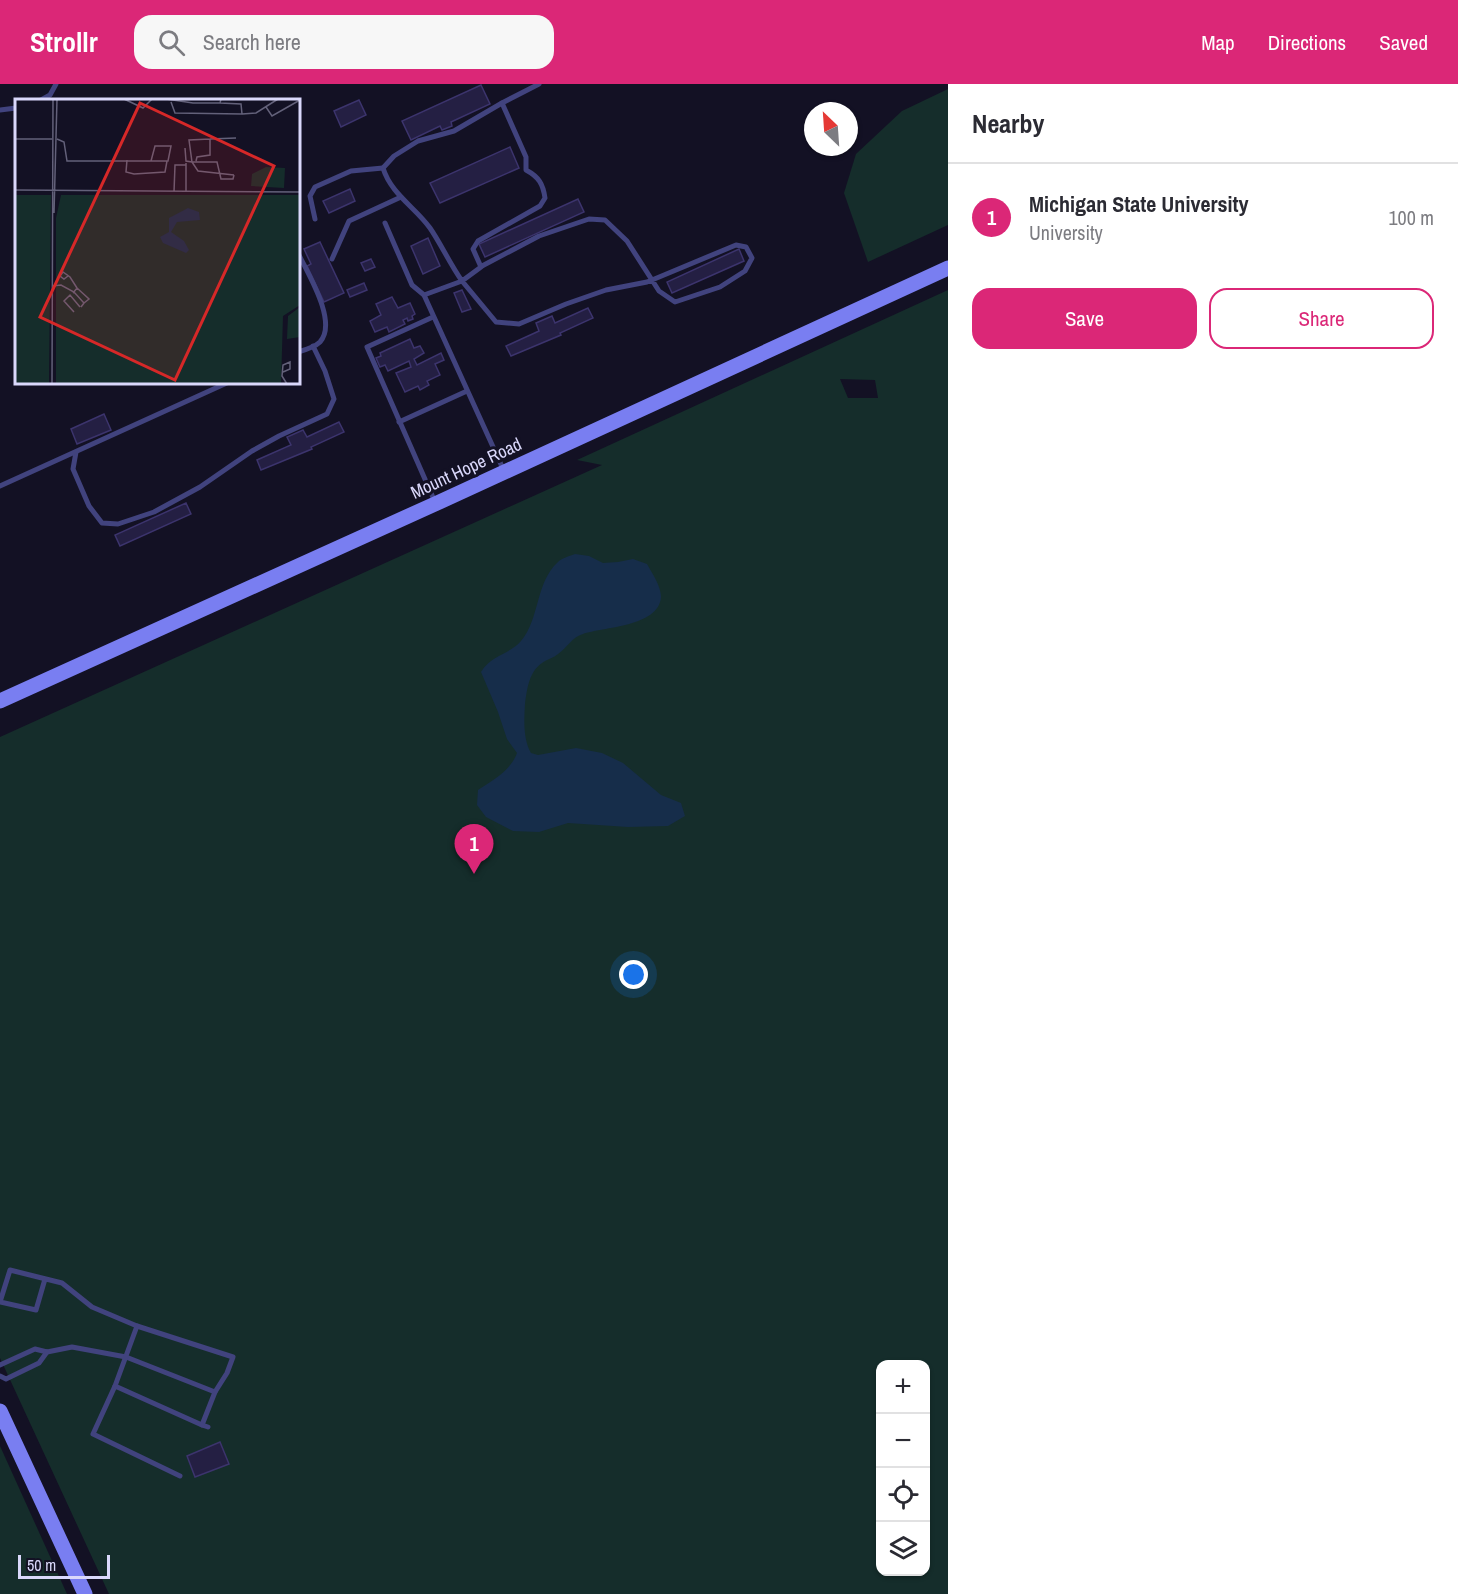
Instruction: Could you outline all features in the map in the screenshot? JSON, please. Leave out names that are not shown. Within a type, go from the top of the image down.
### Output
[{"type":"street","name":"Mount Hope Road","points":[[0,700],[435,504],[948,268]]},
{"type":"street","points":[[0,1412],[85,1594]]},
{"type":"lane","points":[[43,99],[50,95],[56,84]]},
{"type":"lane","points":[[315,219],[310,196],[315,187],[351,171],[383,168],[394,156],[418,141],[453,131],[539,84]]},
{"type":"lane","points":[[481,267],[473,249],[478,241],[540,206],[545,198],[544,188],[538,177],[526,170],[526,157],[502,103]]},
{"type":"lane","points":[[0,110],[15,108]]},
{"type":"lane","points":[[383,168],[386,178],[430,228],[462,281],[496,322],[519,324],[596,294],[652,280],[736,245],[746,247],[752,258],[745,271],[720,287],[675,302],[659,291],[652,280],[627,241],[604,220],[589,219],[539,236],[481,267],[462,281],[424,295]]},
{"type":"lane","points":[[332,259],[349,221],[401,197]]},
{"type":"lane","points":[[385,223],[412,285],[424,295],[505,472]]},
{"type":"lane","points":[[300,257],[324,308],[326,321],[326,332],[319,343],[300,351]]},
{"type":"lane","points":[[433,317],[367,347],[435,504]]},
{"type":"lane","points":[[76,452],[73,469],[89,507],[102,523],[118,524],[154,512],[200,487],[226,467],[261,446],[327,414],[334,399],[325,371],[313,346]]},
{"type":"lane","points":[[0,486],[218,385]]},
{"type":"lane","points":[[399,422],[467,391]]},
{"type":"lane","points":[[45,1279],[36,1310],[0,1302],[10,1270],[62,1283],[92,1307],[137,1326],[233,1358],[201,1425]]},
{"type":"lane","points":[[137,1326],[115,1386],[93,1434],[180,1476]]},
{"type":"lane","points":[[0,1365],[35,1349],[47,1352],[72,1347],[126,1357],[215,1392]]},
{"type":"lane","points":[[0,1376],[6,1379],[39,1363],[47,1352]]},
{"type":"lane","points":[[115,1386],[208,1427]]},
{"type":"green space","points":[[948,89],[948,225],[868,262],[844,193],[858,152],[902,111]]},
{"type":"green space","points":[[948,290],[948,1594],[109,1594],[0,1358],[0,737],[602,465],[577,460]],"holes":[[[840,379],[875,380],[878,398],[848,398]]]},
{"type":"green space","points":[[0,1446],[67,1594],[0,1594]]},
{"type":"water","points":[[575,554],[589,556],[603,563],[633,559],[647,564],[658,584],[661,597],[658,607],[651,614],[628,624],[579,635],[534,671],[529,681],[525,704],[528,748],[531,753],[538,755],[576,748],[602,753],[623,763],[661,795],[681,803],[685,816],[668,826],[628,827],[568,823],[539,832],[513,831],[486,817],[477,805],[478,790],[506,770],[517,753],[507,739],[481,672],[495,658],[521,641],[532,622],[545,580],[560,561]]},
{"type":"building","points":[[481,85],[490,104],[451,122],[452,126],[442,130],[440,126],[411,140],[402,121]]},
{"type":"building","points":[[359,100],[366,115],[341,127],[334,111]]},
{"type":"building","points":[[510,147],[519,168],[440,203],[430,183]]},
{"type":"building","points":[[350,189],[355,201],[329,213],[323,201]]},
{"type":"building","points":[[578,199],[584,212],[485,257],[479,244]]},
{"type":"building","points":[[428,238],[440,266],[423,274],[411,246]]},
{"type":"building","points":[[320,242],[344,293],[324,302],[307,266],[311,264],[304,249]]},
{"type":"building","points":[[739,249],[744,261],[672,293],[667,282]]},
{"type":"building","points":[[371,259],[375,267],[365,271],[361,263]]},
{"type":"building","points":[[364,283],[367,290],[350,297],[347,290]]},
{"type":"building","points":[[462,290],[471,309],[462,312],[454,293]]},
{"type":"building","points":[[392,297],[398,308],[410,303],[415,314],[412,316],[413,319],[403,320],[405,324],[389,332],[387,327],[375,332],[370,321],[381,315],[376,304]]},
{"type":"building","points":[[588,308],[593,318],[560,333],[561,335],[511,356],[506,346],[539,331],[536,323],[552,316],[555,323]]},
{"type":"building","points":[[410,339],[414,348],[420,346],[424,353],[414,359],[417,365],[441,353],[444,360],[435,364],[440,375],[427,381],[429,385],[420,390],[418,386],[405,392],[396,373],[411,367],[409,361],[388,371],[385,365],[380,367],[376,358],[381,356],[380,353]]},
{"type":"building","points":[[104,414],[111,430],[77,444],[71,429]]},
{"type":"building","points":[[339,422],[344,432],[311,447],[312,449],[261,470],[257,460],[291,445],[287,437],[303,430],[307,437]]},
{"type":"building","points":[[186,503],[191,514],[120,546],[115,535]]},
{"type":"building","points":[[220,1442],[229,1464],[195,1477],[187,1456]]},
{"type":"place","name":"Michigan State University","points":[[474,874]]}]
